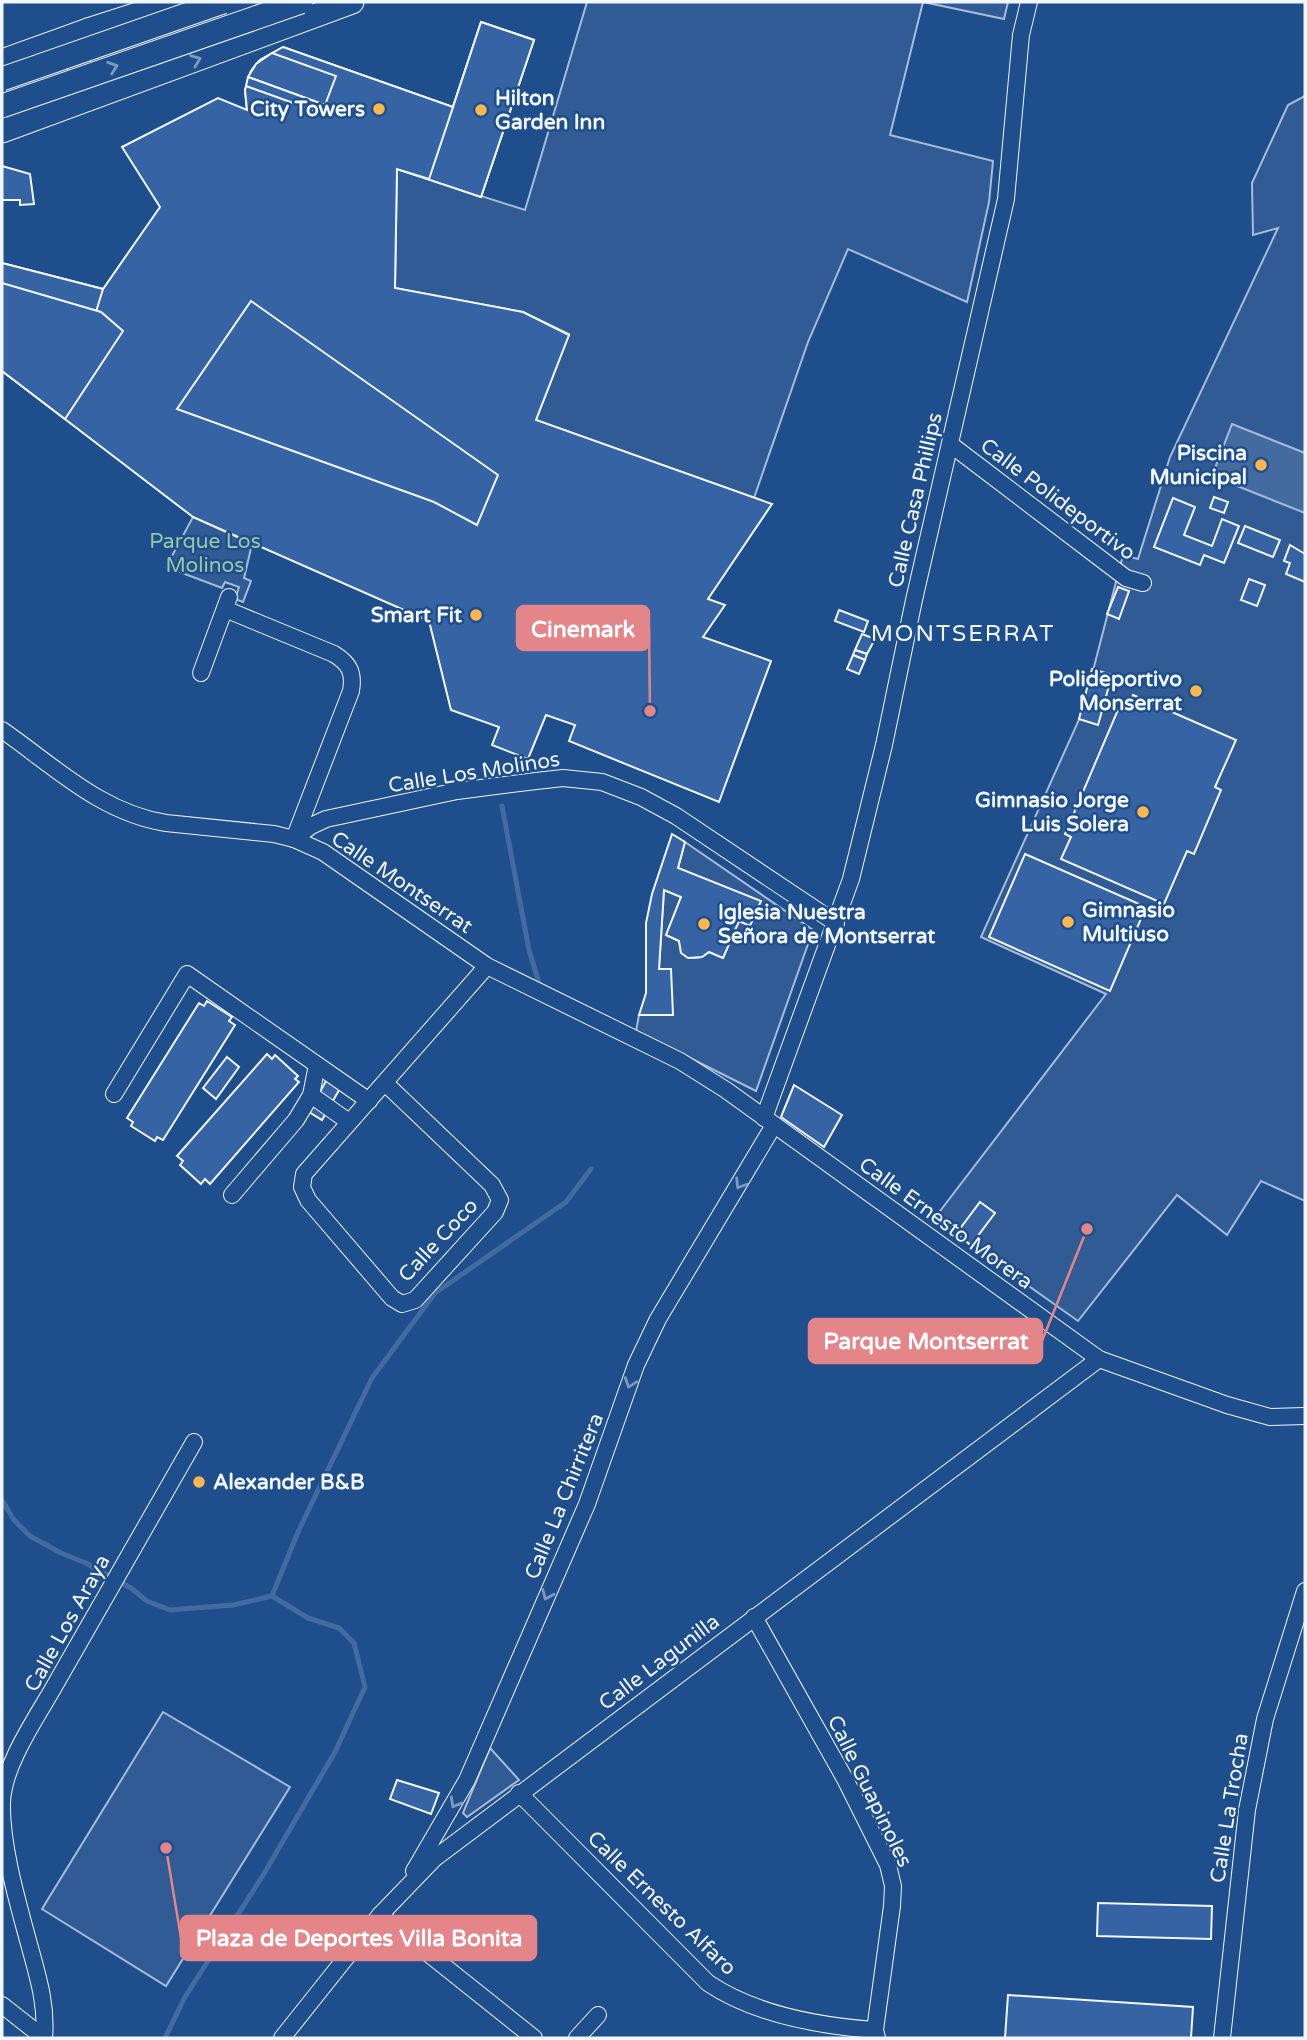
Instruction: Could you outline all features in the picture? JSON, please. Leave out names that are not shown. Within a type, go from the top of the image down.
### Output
[{"type":"main road","points":[[2,61],[175,2]]},
{"type":"main road","points":[[2,79],[223,2]]},
{"type":"main road","points":[[2,106],[301,2]]},
{"type":"main road","points":[[2,131],[352,2]]},
{"type":"main road","points":[[86,101],[75,46],[78,38],[88,30]]},
{"type":"main road","points":[[2,61],[13,63],[20,70],[45,116]]},
{"type":"street","name":"Calle Casa Phillips","points":[[769,1122],[856,861],[881,758],[1006,199],[1021,35],[1029,2]]},
{"type":"street","name":"Calle Polideportivo","points":[[950,444],[1126,578],[1143,583]]},
{"type":"street","points":[[201,673],[227,603],[334,654],[349,666],[353,679],[351,691],[294,839]]},
{"type":"street","name":"Calle Montserrat","points":[[2,730],[85,791],[125,812],[150,820],[254,831],[294,839],[323,852],[487,966],[680,1061],[769,1122]]},
{"type":"street","name":"Calle Los Molinos","points":[[294,839],[326,819],[444,794],[536,780],[584,778],[618,787],[676,816],[836,923]]},
{"type":"street","name":"Calle Coco","points":[[385,1083],[492,1185],[500,1200],[495,1212],[415,1300],[402,1304],[392,1298],[308,1200],[302,1187],[304,1174],[487,966]]},
{"type":"street","points":[[114,1094],[187,974],[369,1101]]},
{"type":"street","points":[[232,1195],[296,1120],[311,1095],[317,1065]]},
{"type":"street","points":[[311,1095],[349,1122]]},
{"type":"street","name":"Calle Ernesto Morera","points":[[769,1122],[1099,1359],[1270,1417],[1305,1416]]},
{"type":"street","name":"Calle La Chirritera","points":[[405,1888],[467,1780],[587,1504],[645,1344],[769,1122]]},
{"type":"street","name":"Calle Lagunilla","points":[[282,2038],[380,1915],[435,1858],[1099,1359]]},
{"type":"street","name":"Calle Los Araya","points":[[44,2038],[46,2015],[43,1995],[15,1893],[8,1849],[2,1804],[6,1779],[20,1748],[194,1442]]},
{"type":"street","name":"Calle La Trocha","points":[[1222,2038],[1247,1810],[1265,1719],[1305,1591]]},
{"type":"street","name":"Calle Guapinoles","points":[[754,1617],[845,1779],[888,1865],[893,1885],[892,1906],[876,2034]]},
{"type":"street","name":"Calle Ernesto Alfaro","points":[[519,1793],[708,1983],[729,1997],[751,2005],[836,2027],[876,2034]]},
{"type":"street","points":[[380,1915],[534,2038]]},
{"type":"street","points":[[2,2005],[44,2038]]},
{"type":"street","points":[[577,2038],[598,2015]]},
{"type":"green space","points":[[587,2],[923,2],[890,135],[993,161],[989,202],[967,302],[848,249],[808,342],[754,498],[536,420],[569,334],[523,312],[395,288],[397,169],[525,210]]},
{"type":"green space","points":[[923,2],[1008,2],[1004,19]]},
{"type":"green space","name":"Polideportivo Monserrat","points":[[1305,96],[1305,1201],[1261,1181],[1227,1235],[1177,1195],[1078,1321],[934,1219],[1106,994],[981,937],[1082,713],[1123,555],[1138,559],[1170,457],[1278,228],[1253,235],[1252,183],[1288,105]]},
{"type":"green space","name":"Parque Los Molinos","points":[[193,517],[252,544],[244,578],[251,581],[243,602],[235,599],[239,587],[225,582],[222,588],[166,567]]},
{"type":"green space","points":[[685,842],[813,930],[756,1091],[636,1031],[639,1015],[673,1015],[659,969],[664,890],[681,897],[666,935],[679,941],[681,952],[692,958],[709,952],[723,958],[739,921],[750,925],[760,901],[678,868]]},
{"type":"green space","points":[[163,1712],[290,1787],[166,1986],[42,1909]]},
{"type":"green space","points":[[490,1748],[519,1780],[467,1817],[463,1813]]},
{"type":"shaded area","name":"Piscina Municipal","points":[[1232,424],[1305,453],[1305,513],[1212,476]]},
{"type":"building","name":"Hilton Garden Inn","points":[[481,22],[534,40],[481,197],[429,179]]},
{"type":"building","name":"City Towers","points":[[481,22],[534,40],[481,197],[397,169],[247,110],[245,90],[251,71],[260,60],[283,47],[453,107]]},
{"type":"building","points":[[283,47],[453,107],[429,179],[397,169],[395,288],[523,312],[569,335],[536,420],[772,504],[708,599],[725,605],[703,637],[771,661],[719,802],[569,741],[575,725],[546,715],[528,759],[492,745],[499,727],[451,710],[429,621],[193,517],[2,371],[2,263],[103,289],[160,207],[122,147],[218,98],[247,110],[245,90],[251,71],[260,60]]},
{"type":"building","points":[[272,53],[336,76],[325,105],[248,77],[256,64]]},
{"type":"building","points":[[248,77],[325,105],[321,113],[246,86]]},
{"type":"building","points":[[2,166],[30,174],[34,204],[20,205],[20,200],[2,200]]},
{"type":"building","points":[[2,263],[103,289],[88,338],[24,293],[2,296]]},
{"type":"building","points":[[2,283],[101,312],[123,331],[65,419],[2,371]]},
{"type":"building","points":[[251,301],[498,475],[477,525],[434,502],[177,409]]},
{"type":"building","points":[[1214,497],[1228,502],[1224,513],[1210,508]]},
{"type":"building","points":[[1173,498],[1195,507],[1184,535],[1212,546],[1222,519],[1239,526],[1224,563],[1204,555],[1200,565],[1154,547]]},
{"type":"building","points":[[1245,526],[1280,540],[1273,557],[1238,543]]},
{"type":"building","points":[[1290,545],[1305,554],[1305,582],[1286,574],[1290,563],[1284,561]]},
{"type":"building","points":[[1249,579],[1265,585],[1257,606],[1241,600]]},
{"type":"building","points":[[1118,587],[1129,591],[1119,619],[1107,614]]},
{"type":"building","points":[[839,610],[868,621],[864,632],[835,621]]},
{"type":"building","points":[[862,634],[875,639],[867,654],[855,650]]},
{"type":"building","points":[[855,650],[867,654],[865,660],[853,655]]},
{"type":"building","points":[[853,655],[865,660],[859,674],[847,669]]},
{"type":"building","points":[[1092,669],[1112,675],[1098,725],[1079,719]]},
{"type":"building","name":"Gimnasio Jorge Luis Solera","points":[[1133,695],[1236,740],[1215,787],[1221,790],[1194,854],[1187,851],[1164,904],[1061,859],[1071,837],[1065,834],[1120,705],[1127,708]]},
{"type":"building","name":"Iglesia Nuestra Señora de Montserrat","points":[[672,834],[685,842],[678,868],[761,901],[750,926],[739,921],[723,958],[709,952],[702,957],[688,958],[681,953],[679,941],[666,935],[681,897],[664,890],[659,969],[671,969],[673,1015],[639,1015],[646,993],[646,923],[652,894]]},
{"type":"building","name":"Gimnasio Multiuso","points":[[1025,854],[1146,907],[1110,991],[989,937]]},
{"type":"building","points":[[207,1001],[232,1017],[229,1021],[235,1025],[163,1140],[157,1137],[155,1141],[131,1126],[133,1122],[127,1118],[199,1003],[204,1006]]},
{"type":"building","points":[[267,1054],[272,1059],[275,1055],[298,1076],[295,1079],[299,1082],[210,1184],[205,1179],[201,1184],[180,1165],[183,1161],[177,1156]]},
{"type":"building","points":[[227,1057],[239,1067],[216,1099],[203,1088]]},
{"type":"building","points":[[333,1068],[347,1076],[322,1120],[309,1112]]},
{"type":"building","points":[[794,1085],[842,1115],[824,1147],[781,1117]]},
{"type":"building","points":[[980,1202],[995,1213],[971,1245],[956,1234]]},
{"type":"building","points":[[397,1780],[439,1793],[431,1814],[390,1799]]},
{"type":"building","points":[[1098,1903],[1212,1906],[1211,1939],[1097,1936]]},
{"type":"building","points":[[1008,1995],[1193,2007],[1191,2038],[1005,2038]]},
{"type":"waterway","points":[[502,806],[529,950],[539,983]]},
{"type":"waterway","points":[[272,1596],[298,1532],[372,1378],[435,1293],[566,1202],[591,1169]]},
{"type":"waterway","points":[[2,1500],[14,1520],[30,1536],[86,1563],[131,1588],[147,1601],[170,1610],[233,1605],[272,1596]]},
{"type":"waterway","points":[[165,2038],[185,1997],[262,1877],[335,1752],[365,1687],[354,1643],[339,1628],[308,1618],[272,1596]]},
{"type":"place","name":"City Towers","points":[[379,109]]},
{"type":"place","name":"Hilton Garden Inn","points":[[481,110]]},
{"type":"place","name":"Piscina Municipal","points":[[1261,465]]},
{"type":"place","name":"Smart Fit","points":[[476,615]]},
{"type":"place","name":"Polideportivo Monserrat","points":[[1196,691]]},
{"type":"place","name":"Cinemark","points":[[650,711]]},
{"type":"place","name":"Gimnasio Jorge Luis Solera","points":[[1143,812]]},
{"type":"place","name":"Gimnasio Multiuso","points":[[1068,922]]},
{"type":"place","name":"Iglesia Nuestra Señora de Montserrat","points":[[704,924]]},
{"type":"place","name":"Parque Montserrat","points":[[1087,1229]]},
{"type":"place","name":"Alexander B&B","points":[[199,1482]]},
{"type":"place","name":"Plaza de Deportes Villa Bonita","points":[[166,1848]]},
{"type":"district","name":"MONTSERRAT","points":[[963,633]]}]
